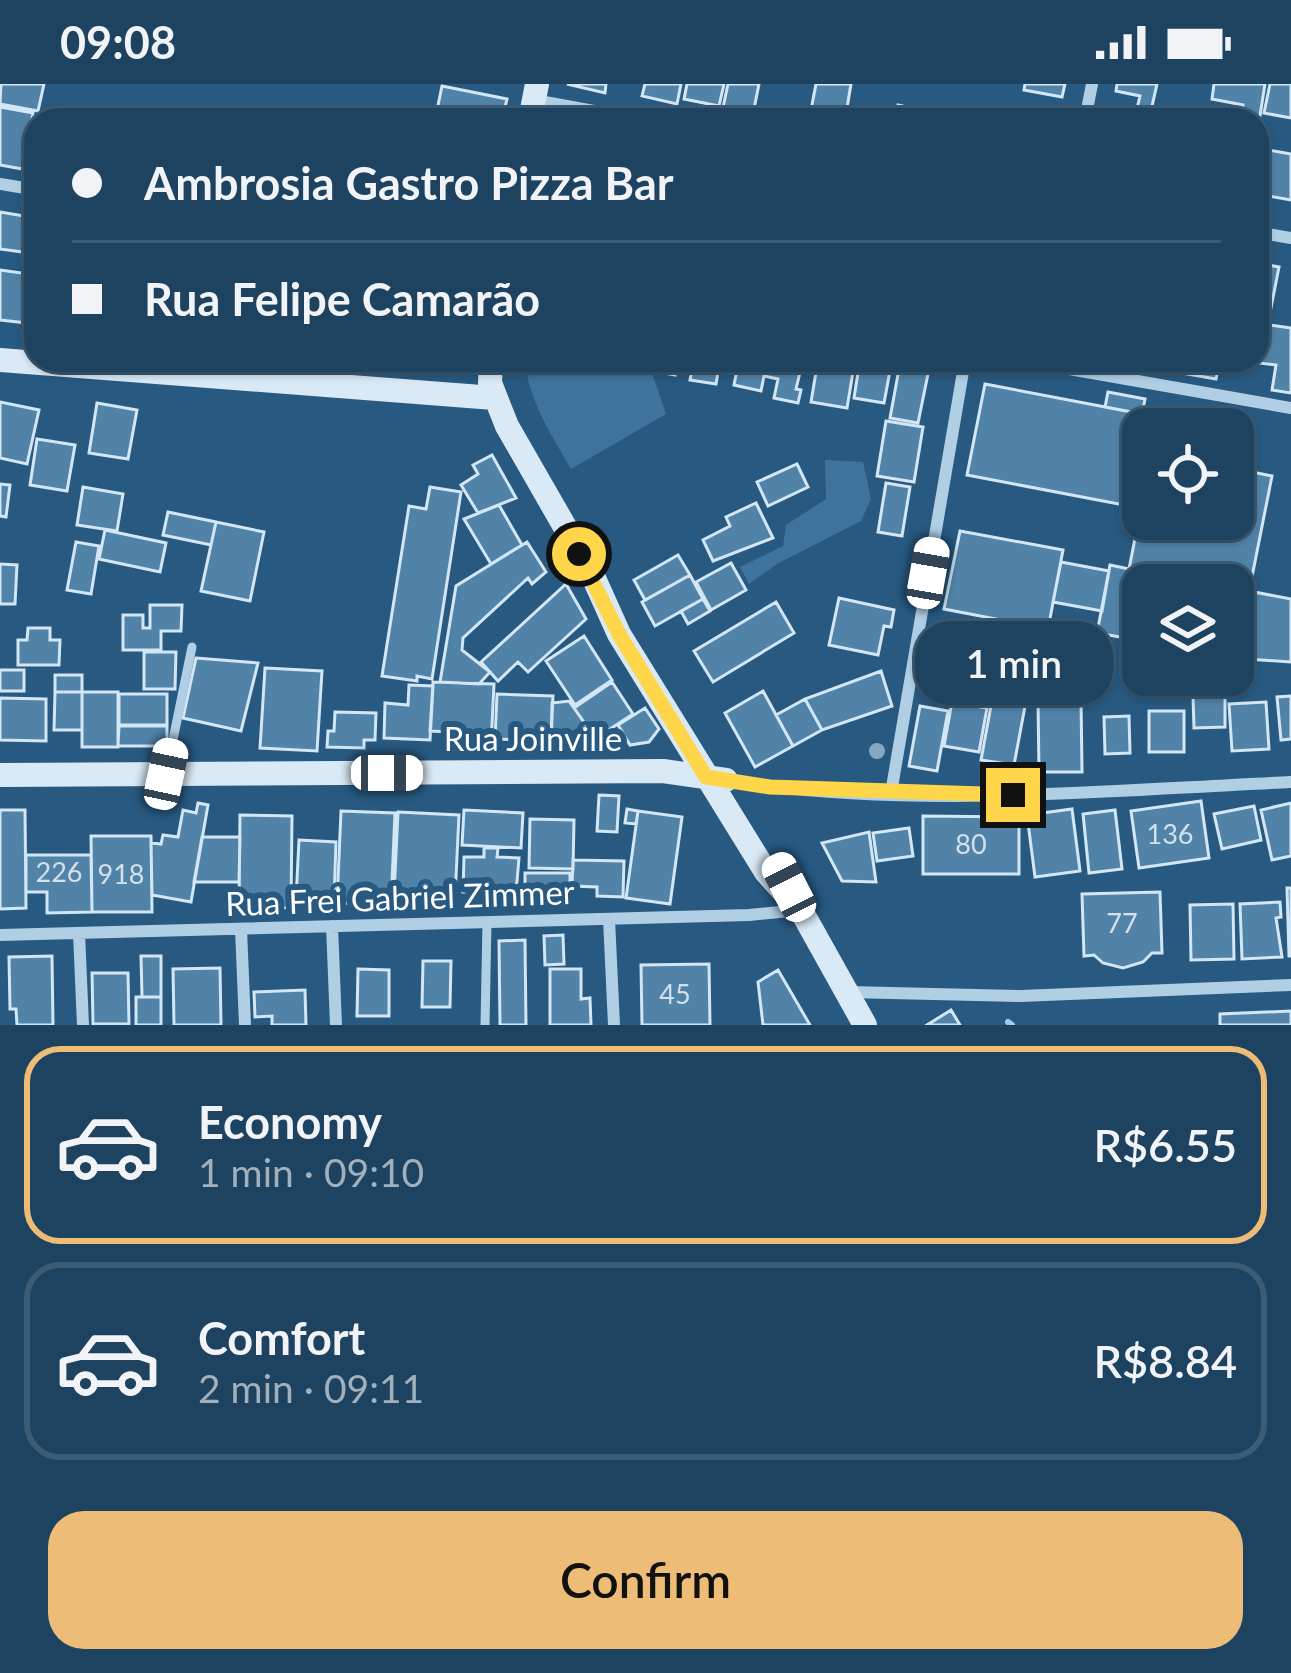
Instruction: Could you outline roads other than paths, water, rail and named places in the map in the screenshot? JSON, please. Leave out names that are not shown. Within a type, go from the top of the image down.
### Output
[{"type":"main road","points":[[230,372],[494,398]]},
{"type":"main road","points":[[492,372],[494,398],[592,574],[619,634],[716,779],[766,872],[800,910],[866,1025]]},
{"type":"main road","name":"Rua Joinville","points":[[0,775],[663,772],[716,779]]},
{"type":"street","points":[[534,101],[575,108]]},
{"type":"street","points":[[890,793],[963,372]]},
{"type":"street","points":[[1094,372],[1291,407]]},
{"type":"street","points":[[716,779],[770,787],[1013,795],[1291,782]]},
{"type":"street","name":"Rua Frei Gabriel Zimmer","points":[[0,935],[767,915],[800,910]]},
{"type":"street","points":[[609,919],[614,1025]]},
{"type":"street","points":[[332,926],[335,1025]]},
{"type":"street","points":[[241,929],[245,1025]]},
{"type":"street","points":[[79,933],[83,1025]]},
{"type":"street","points":[[846,992],[1021,996],[1291,985]]},
{"type":"lane","points":[[166,774],[192,647]]},
{"type":"lane","points":[[485,1025],[487,922]]},
{"type":"waterway","points":[[1008,1022],[1012,1025]]}]
